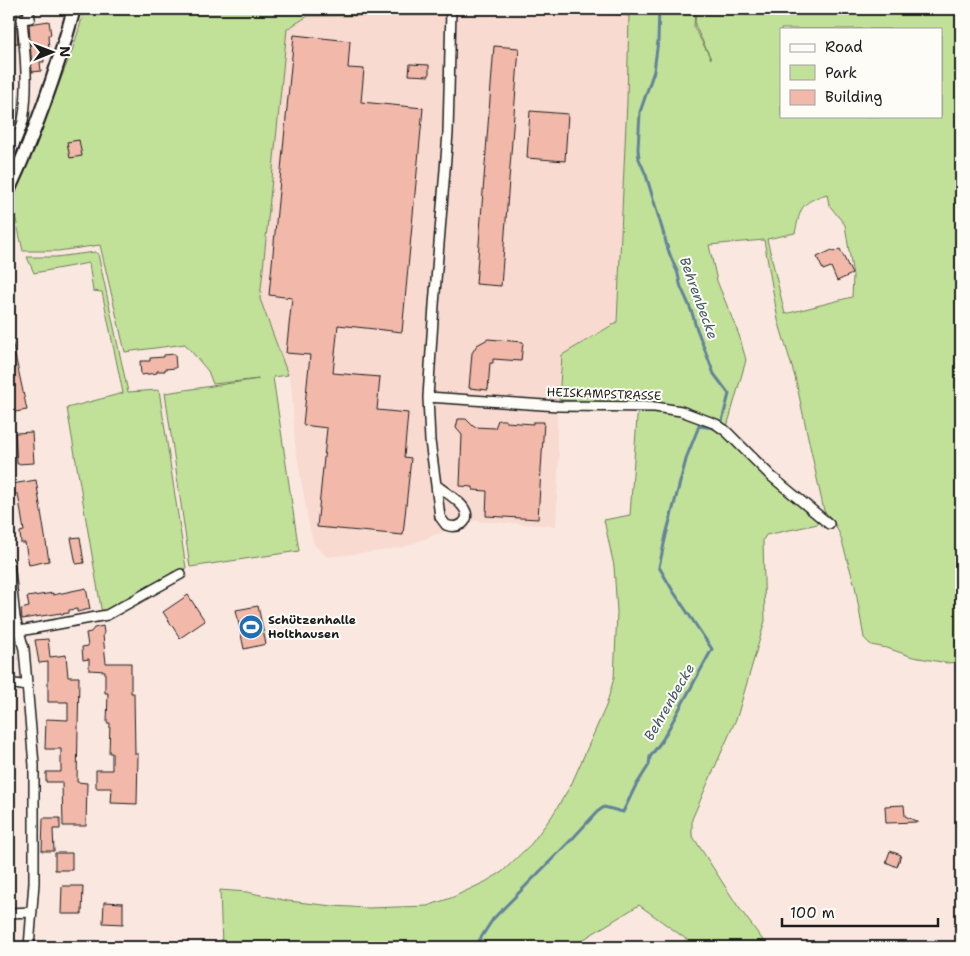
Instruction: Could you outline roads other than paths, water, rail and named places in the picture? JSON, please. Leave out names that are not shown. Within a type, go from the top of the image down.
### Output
[{"type":"street","points":[[9,158],[22,123],[26,95],[28,71],[22,19],[30,18],[28,9]]},
{"type":"street","points":[[9,189],[46,98],[74,9]]},
{"type":"street","points":[[436,485],[463,506],[466,516],[460,525],[446,525],[441,520],[436,485],[430,441],[428,397],[448,133],[451,9]]},
{"type":"street","name":"HEISKAMPSTRASSE","points":[[428,397],[558,406],[655,407],[681,411],[716,424],[726,431],[771,476],[828,524]]},
{"type":"street","points":[[9,562],[15,618],[24,649],[34,765],[35,840],[32,912],[28,947]]},
{"type":"street","points":[[20,631],[107,615],[181,574]]},
{"type":"street","points":[[9,683],[27,686]]},
{"type":"street","points":[[9,913],[32,912]]},
{"type":"waterway","name":"Behrenbecke","points":[[659,9],[658,41],[654,71],[640,112],[638,149],[639,159],[646,175],[664,235]]},
{"type":"waterway","name":"Behrenbecke","points":[[665,238],[668,251],[678,273],[681,287],[714,374],[729,394],[722,421]]},
{"type":"waterway","name":"Behrenbecke","points":[[475,947],[493,919],[597,812],[604,807],[623,812],[635,787],[649,765],[650,757],[663,739],[712,649],[659,567],[687,456],[699,426],[715,428]]},
{"type":"place","name":"Schützenhalle Holthausen","points":[[251,627]]}]
